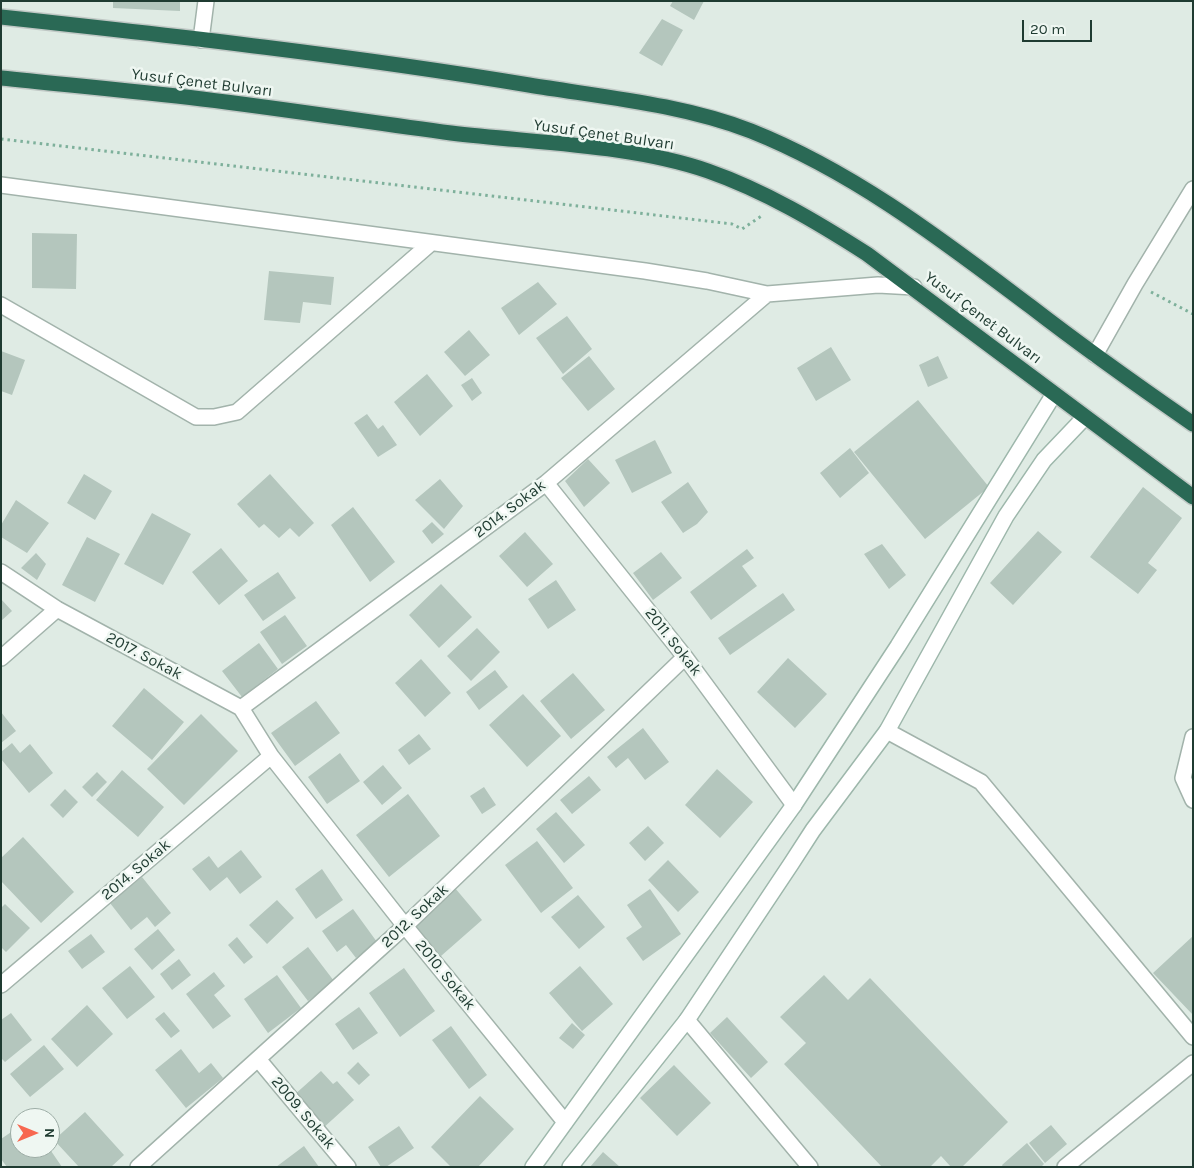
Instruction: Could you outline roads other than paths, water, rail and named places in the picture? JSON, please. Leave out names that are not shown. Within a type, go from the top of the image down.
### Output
[{"type":"highway","points":[[1,18],[201,40],[466,75],[674,109],[709,117],[751,131],[804,155],[897,208],[1095,355],[1193,424]]},
{"type":"highway","name":"Yusuf Çenet Bulvarı","points":[[1,78],[203,99],[453,133],[612,150],[663,159],[707,171],[780,203],[821,225],[867,254],[1193,497]]},
{"type":"street","points":[[201,40],[206,1]]},
{"type":"street","points":[[1,185],[645,271],[707,281],[767,294],[878,285],[914,288]]},
{"type":"street","points":[[1095,355],[1135,284],[1193,189]]},
{"type":"street","points":[[1,305],[196,417],[214,417],[237,412],[431,243]]},
{"type":"street","name":"2014. Sokak","points":[[241,708],[546,483],[767,294]]},
{"type":"street","points":[[533,1167],[794,806],[898,646],[1054,394]]},
{"type":"street","points":[[570,1167],[687,1020],[812,830],[887,731],[1006,516],[1044,460],[1085,417]]},
{"type":"street","name":"2011. Sokak","points":[[546,483],[685,657],[794,806]]},
{"type":"street","name":"2017. Sokak","points":[[1,572],[57,609],[241,708],[271,756]]},
{"type":"street","points":[[1,658],[57,609]]},
{"type":"street","name":"2012. Sokak","points":[[138,1167],[406,926],[685,657]]},
{"type":"street","points":[[887,731],[981,782],[1193,1037]]},
{"type":"street","points":[[1193,737],[1183,778],[1193,800]]},
{"type":"street","name":"2014. Sokak","points":[[1,985],[271,756]]},
{"type":"street","name":"2010. Sokak","points":[[271,756],[565,1122]]},
{"type":"street","points":[[687,1020],[810,1167]]},
{"type":"street","name":"2009. Sokak","points":[[258,1059],[348,1167]]},
{"type":"street","points":[[1065,1167],[1193,1063]]}]
